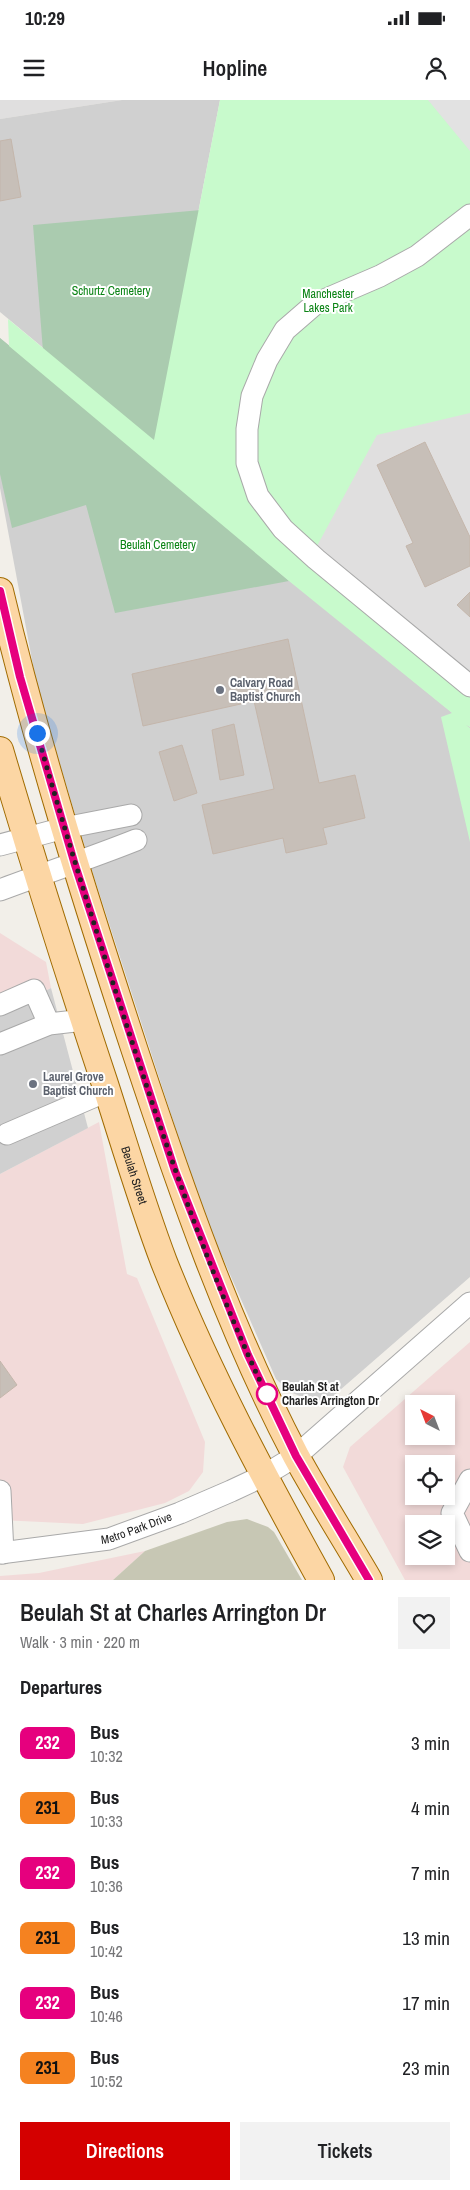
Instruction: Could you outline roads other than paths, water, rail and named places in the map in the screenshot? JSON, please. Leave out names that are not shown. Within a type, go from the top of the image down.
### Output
[{"type":"main road","points":[[0,591],[20,677],[75,865],[175,1171],[248,1355],[296,1456],[369,1580]]},
{"type":"main road","name":"Beulah Street","points":[[0,750],[37,876],[164,1262],[205,1357],[264,1476],[322,1580]]},
{"type":"street","points":[[470,215],[417,256],[380,276],[314,304],[285,330],[267,360],[252,396],[247,429],[247,463],[258,496],[283,529],[316,559],[470,686]]},
{"type":"street","points":[[0,845],[64,828],[131,815]]},
{"type":"street","points":[[0,890],[37,876],[75,865],[136,840]]},
{"type":"street","points":[[0,1005],[34,990],[49,1024]]},
{"type":"street","points":[[0,1044],[49,1024],[84,1020]]},
{"type":"street","points":[[7,1134],[107,1091]]},
{"type":"street","name":"Metro Park Drive","points":[[1,1553],[109,1539],[180,1514],[264,1476],[296,1456],[470,1303]]},
{"type":"street","points":[[470,1480],[452,1513],[470,1551]]},
{"type":"street","points":[[0,1490],[1,1553]]},
{"type":"place","name":"Calvary Road Baptist Church","points":[[220,690]]},
{"type":"place","name":"Laurel Grove Baptist Church","points":[[33,1084]]},
{"type":"place","name":"Beulah St at Charles Arrington Dr","points":[[267,1394]]},
{"type":"park label","name":"Schurtz Cemetery","points":[[111,291]]},
{"type":"park label","name":"Manchester Lakes Park","points":[[328,301]]},
{"type":"park label","name":"Beulah Cemetery","points":[[158,545]]}]
